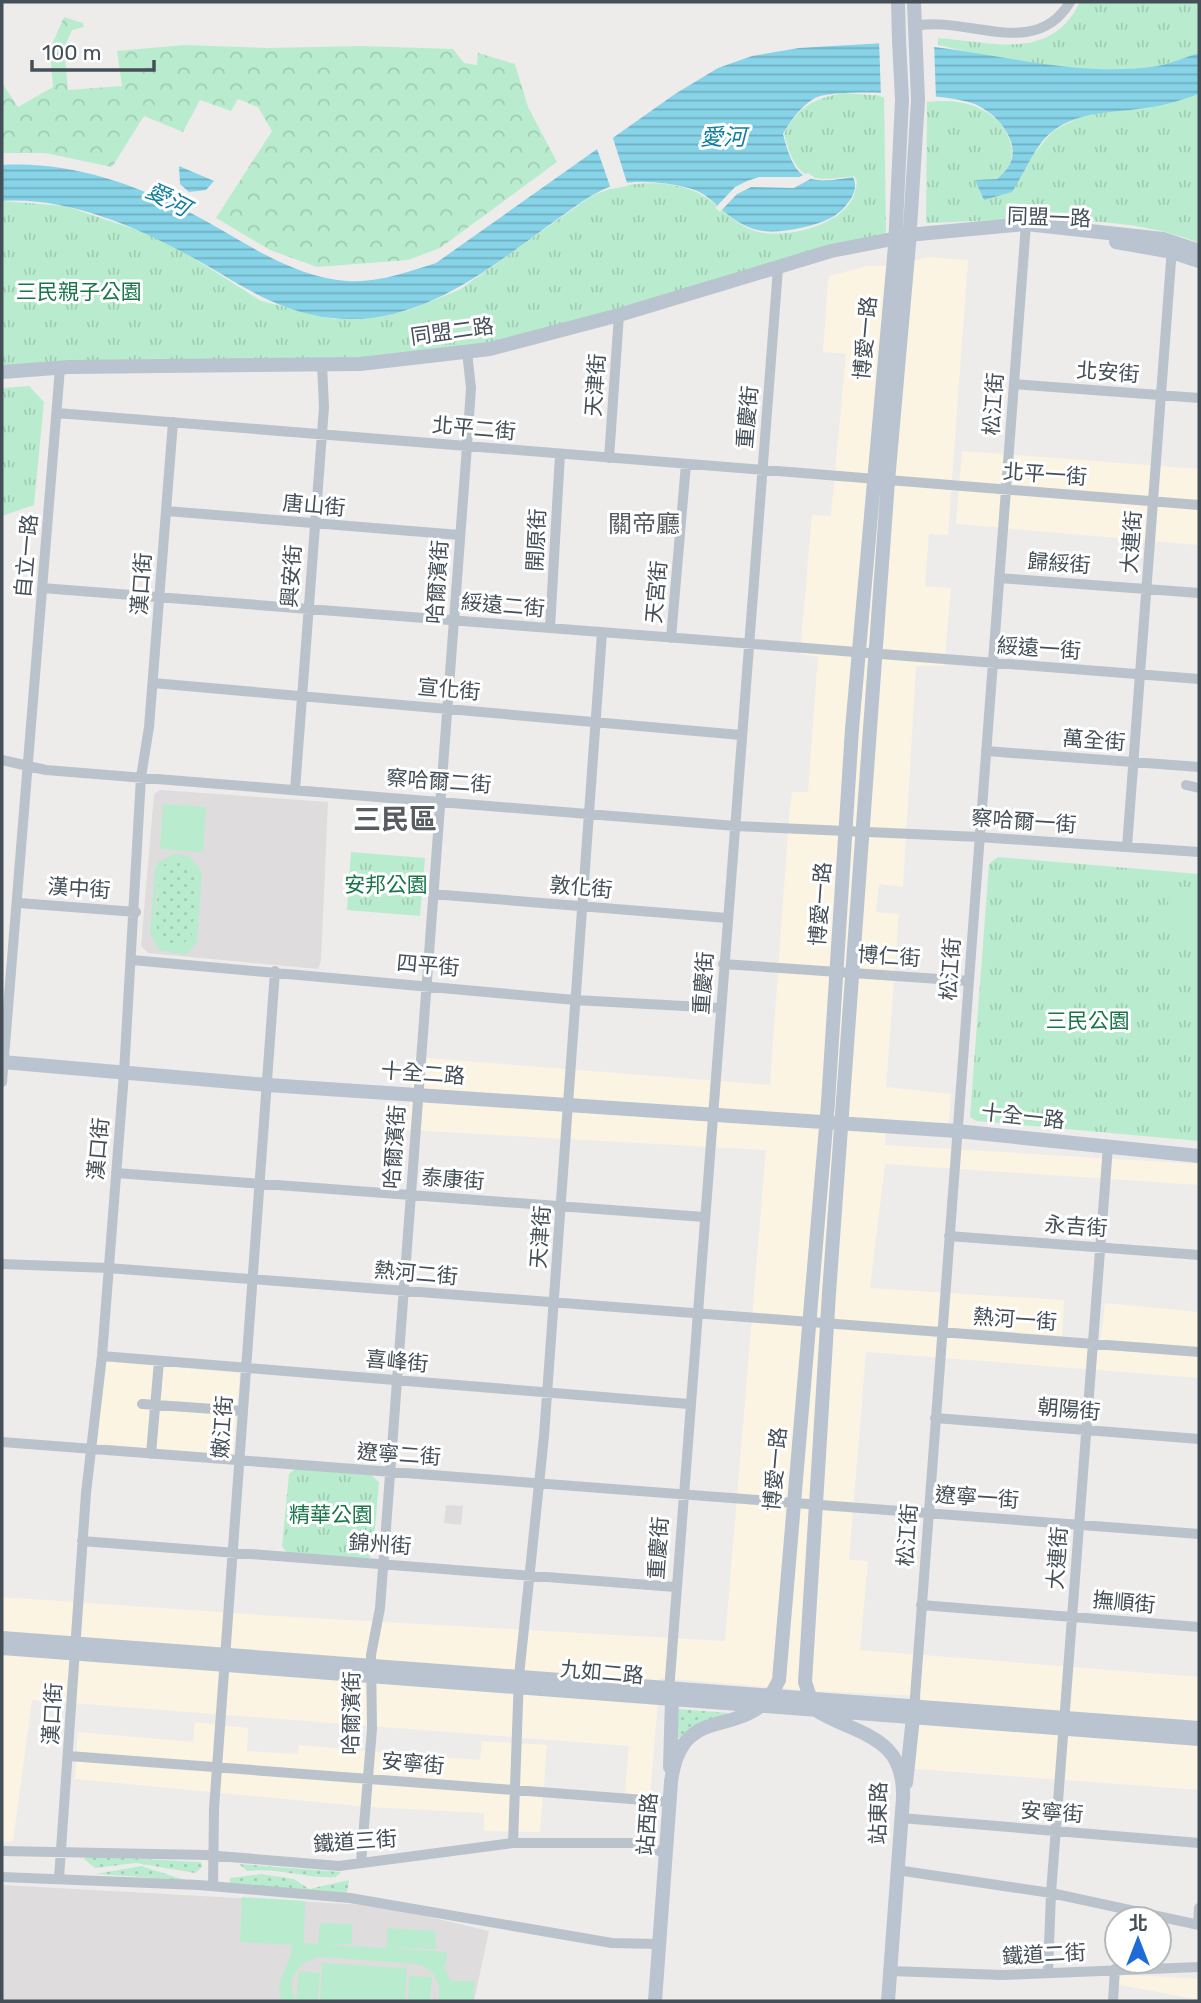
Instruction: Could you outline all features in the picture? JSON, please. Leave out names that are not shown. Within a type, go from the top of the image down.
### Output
[{"type":"main road","name":"博愛一路","points":[[898,2],[902,100],[902,240]]},
{"type":"main road","points":[[914,2],[915,33]]},
{"type":"main road","name":"博愛一路","points":[[768,1701],[779,1680],[807,1322],[826,1122],[859,653],[881,480],[902,240],[918,100],[915,33]]},
{"type":"main road","name":"同盟一路","points":[[902,240],[1026,229],[1199,251]]},
{"type":"main road","name":"同盟二路","points":[[2,372],[322,369],[468,356],[619,319],[778,273],[831,251],[902,240]]},
{"type":"main road","name":"同盟一路","points":[[1172,246],[1199,261]]},
{"type":"main road","name":"同盟二路","points":[[2,381],[60,372]]},
{"type":"main road","name":"博愛一路","points":[[811,1704],[806,1676],[841,1123],[855,973],[876,655],[881,480]]},
{"type":"main road","name":"十全二路","points":[[3,1062],[268,1085],[841,1123]]},
{"type":"main road","name":"十全一路","points":[[841,1123],[957,1131],[1199,1156]]},
{"type":"main road","name":"九如二路","points":[[2,1638],[75,1648],[913,1712],[1064,1723],[1199,1728]]},
{"type":"main road","name":"九如二路","points":[[2,1648],[75,1648]]},
{"type":"main road","points":[[670,1693],[671,1782]]},
{"type":"main road","name":"站西路","points":[[655,2001],[671,1782],[677,1757],[696,1732],[715,1723],[748,1717],[768,1701]]},
{"type":"main road","name":"站東路","points":[[811,1704],[841,1725],[874,1737],[886,1746],[898,1765],[903,1798],[888,2001]]},
{"type":"main road","points":[[903,1798],[913,1712]]},
{"type":"main road","name":"九如二路","points":[[1064,1723],[1199,1739]]},
{"type":"street","points":[[915,33],[933,23],[1019,34],[1031,33],[1051,24],[1070,2]]},
{"type":"street","name":"松江街","points":[[913,1712],[1026,229]]},
{"type":"street","name":"大連街","points":[[1127,847],[1172,246]]},
{"type":"street","name":"重慶街","points":[[670,1693],[675,1587],[778,273]]},
{"type":"street","name":"天津街","points":[[609,458],[619,319]]},
{"type":"street","name":"哈爾濱街","points":[[361,1862],[368,1779],[370,1671],[384,1564],[438,800],[467,446],[471,388],[468,356]]},
{"type":"street","name":"興安街","points":[[295,790],[321,434],[322,369]]},
{"type":"street","name":"自立一路","points":[[2,1082],[19,903],[60,372]]},
{"type":"street","name":"北安街","points":[[1014,384],[1199,398]]},
{"type":"street","name":"北平二街","points":[[57,413],[881,480]]},
{"type":"street","name":"漢口街","points":[[59,1878],[82,1541],[102,1356],[124,1073],[141,777],[153,683],[173,422]]},
{"type":"street","name":"開原街","points":[[550,628],[560,454]]},
{"type":"street","name":"天宮街","points":[[671,638],[686,464]]},
{"type":"street","name":"北平一街","points":[[881,480],[1199,505]]},
{"type":"street","name":"唐山街","points":[[166,511],[460,535]]},
{"type":"street","name":"歸綏街","points":[[999,578],[1199,593]]},
{"type":"street","name":"綏遠二街","points":[[42,588],[876,655]]},
{"type":"street","name":"天津街","points":[[513,1843],[519,1681],[562,1206],[587,812],[602,633]]},
{"type":"street","name":"綏遠一街","points":[[876,655],[1199,679]]},
{"type":"street","name":"宣化街","points":[[153,683],[741,735]]},
{"type":"street","name":"萬全街","points":[[986,751],[1199,767]]},
{"type":"street","name":"察哈爾二街","points":[[2,760],[29,768],[736,826],[846,832]]},
{"type":"street","points":[[1186,785],[1199,788]]},
{"type":"street","name":"察哈爾一街","points":[[846,832],[979,837],[1199,852]]},
{"type":"street","name":"敦化街","points":[[432,894],[727,918]]},
{"type":"street","name":"漢中街","points":[[19,903],[135,912]]},
{"type":"street","name":"四平街","points":[[132,960],[425,984],[575,1000],[720,1009]]},
{"type":"street","name":"博仁街","points":[[723,964],[968,981]]},
{"type":"street","name":"嫩江街","points":[[213,1886],[217,1767],[275,971]]},
{"type":"street","name":"大連街","points":[[1048,1973],[1055,1832],[1108,1146]]},
{"type":"street","name":"泰康街","points":[[116,1173],[704,1217]]},
{"type":"street","name":"永吉街","points":[[949,1236],[1199,1255]]},
{"type":"street","name":"熱河二街","points":[[2,1264],[108,1268],[828,1324]]},
{"type":"street","name":"熱河一街","points":[[828,1324],[1199,1352]]},
{"type":"street","name":"喜峰街","points":[[102,1356],[689,1404]]},
{"type":"street","points":[[151,1454],[159,1361]]},
{"type":"street","points":[[142,1404],[243,1412]]},
{"type":"street","name":"朝陽街","points":[[935,1418],[1199,1439]]},
{"type":"street","name":"遼寧二街","points":[[2,1442],[793,1505]]},
{"type":"street","name":"遼寧一街","points":[[793,1505],[1199,1534]]},
{"type":"street","name":"錦州街","points":[[82,1541],[675,1587]]},
{"type":"street","name":"撫順街","points":[[921,1605],[1199,1627]]},
{"type":"street","name":"安寧街","points":[[69,1756],[670,1802]]},
{"type":"street","name":"安寧街","points":[[901,1818],[1199,1843]]},
{"type":"street","name":"鐵道三街","points":[[2,1851],[214,1856],[339,1866],[513,1843],[640,1843],[666,1854]]},
{"type":"street","points":[[897,1870],[1051,1893],[1198,1925],[1199,1908]]},
{"type":"street","points":[[2,1877],[213,1886],[381,1901],[612,1943],[659,1944]]},
{"type":"street","name":"鐵道二街","points":[[1173,1967],[1199,1966]]},
{"type":"street","name":"鐵道二街","points":[[890,1970],[980,1976],[1103,1970]]},
{"type":"street","points":[[1113,2001],[1115,1975]]},
{"type":"shaded area","points":[[927,257],[968,260],[948,535],[929,534],[925,586],[951,588],[944,666],[916,666],[903,887],[879,884],[876,912],[899,914],[886,1087],[951,1094],[948,1127],[886,1124],[885,1145],[1199,1164],[1199,1185],[885,1164],[870,1288],[1064,1300],[1062,1337],[1101,1339],[1105,1303],[1199,1312],[1199,1378],[866,1352],[849,1560],[868,1561],[860,1650],[1199,1677],[1199,1790],[915,1769],[921,1696],[815,1691],[660,1678],[650,1796],[625,1793],[629,1746],[32,1700],[13,1841],[2,1842],[2,1597],[276,1616],[725,1641],[766,1150],[407,1130],[414,1057],[770,1085],[789,817],[792,792],[808,792],[818,657],[800,654],[812,515],[831,516],[846,354],[823,352],[828,281],[829,276],[868,266],[893,266]]},
{"type":"shaded area","points":[[962,451],[1199,469],[1199,545],[956,524]]},
{"type":"shaded area","points":[[160,790],[328,802],[321,961],[318,969],[148,953],[141,946],[154,794]]},
{"type":"shaded area","points":[[103,1361],[240,1373],[233,1456],[97,1444]]},
{"type":"shaded area","points":[[446,1505],[463,1506],[461,1525],[444,1523]]},
{"type":"shaded area","points":[[195,1722],[248,1728],[247,1751],[298,1754],[299,1745],[480,1760],[482,1741],[547,1745],[540,1832],[484,1831],[484,1813],[369,1807],[75,1779],[78,1732],[193,1742]]},
{"type":"shaded area","points":[[2,1885],[384,1906],[489,1931],[474,2001],[2,2001]]},
{"type":"shaded area","points":[[1117,1975],[1199,1979],[1199,2000],[1115,1984]]},
{"type":"green space","points":[[1080,2],[1199,2],[1199,53],[1158,66],[1103,70],[1019,62],[938,45],[938,38],[999,44],[1037,41],[1053,34],[1068,21]]},
{"type":"green space","points":[[64,17],[83,23],[84,27],[72,30],[64,48],[68,90],[122,86],[117,51],[184,45],[453,49],[464,63],[477,65],[478,53],[515,64],[528,107],[557,162],[440,248],[408,260],[317,267],[270,250],[216,218],[272,131],[258,107],[238,99],[231,111],[200,100],[183,132],[144,116],[112,167],[45,153],[2,153],[2,83],[18,107],[53,87],[50,49]]},
{"type":"green space","name":"三民親子公園","points":[[844,93],[884,96],[886,235],[683,296],[432,357],[2,373],[2,201],[65,206],[146,233],[190,256],[261,301],[334,319],[378,317],[410,310],[459,290],[590,197],[627,185],[669,184],[694,191],[744,226],[764,233],[793,232],[822,224],[846,208],[853,198],[857,182],[854,176],[826,179],[807,175],[794,161],[784,134],[795,117],[808,105]]},
{"type":"green space","points":[[1199,94],[1199,243],[1135,226],[1100,222],[1028,220],[926,223],[927,102],[960,102],[984,111],[1001,125],[1010,141],[1011,157],[1006,171],[994,180],[975,180],[984,199],[1018,183],[1033,155],[1053,131],[1080,117],[1099,112],[1145,109]]},
{"type":"green space","points":[[29,386],[44,402],[34,505],[2,516],[2,388]]},
{"type":"green space","points":[[163,804],[206,807],[203,852],[160,849]]},
{"type":"green space","name":"安邦公園","points":[[351,852],[425,858],[420,916],[347,910]]},
{"type":"green space","points":[[174,854],[189,856],[202,872],[197,942],[186,955],[159,950],[150,933],[155,869],[158,862]],"holes":[[[180,858],[187,862],[197,875],[192,935],[183,944],[174,946],[159,932],[156,923],[155,905],[160,872],[163,865]]]},
{"type":"green space","name":"三民公園","points":[[998,857],[1199,874],[1199,1141],[976,1121],[970,1117],[989,864]]},
{"type":"green space","points":[[180,858],[187,861],[197,875],[193,935],[183,944],[174,946],[160,938],[154,928],[160,872],[163,865]]},
{"type":"green space","points":[[1169,886],[1199,888],[1199,924],[1167,922]]},
{"type":"green space","name":"精華公園","points":[[295,1469],[371,1475],[379,1482],[373,1553],[369,1559],[287,1553],[282,1546],[289,1474]]},
{"type":"green space","points":[[678,1709],[727,1713],[727,1717],[692,1726],[673,1743]]},
{"type":"green space","points":[[86,1856],[201,1862],[202,1867],[195,1873],[136,1863],[95,1868],[84,1859]]},
{"type":"green space","points":[[239,1864],[341,1872],[336,1877],[247,1871]]},
{"type":"green space","points":[[141,1866],[185,1880],[96,1874]]},
{"type":"green space","points":[[261,1874],[294,1879],[309,1889],[349,1880],[347,1894],[230,1884],[230,1878]]},
{"type":"green space","points":[[242,1897],[305,1901],[304,1943],[318,1944],[320,1923],[352,1924],[352,1944],[325,1945],[447,1952],[446,1965],[443,1965],[451,1981],[475,1981],[473,2001],[438,2001],[436,1978],[418,1964],[323,1957],[307,1961],[296,1971],[292,1985],[296,2001],[281,2001],[281,1979],[292,1945],[240,1942]]},
{"type":"green space","points":[[387,1928],[435,1931],[436,1949],[387,1948]]},
{"type":"green space","points":[[322,1963],[407,1968],[405,2001],[320,2001]]},
{"type":"green space","points":[[299,1971],[320,1973],[318,2001],[296,2001]]},
{"type":"green space","points":[[409,1976],[432,1977],[430,2001],[408,2001]]},
{"type":"water","name":"愛河","points":[[884,43],[953,49],[1089,69],[1158,66],[1199,53],[1199,94],[1154,107],[1099,113],[1065,124],[1054,130],[1041,143],[1012,192],[984,200],[975,180],[997,179],[1008,167],[1013,153],[1005,130],[986,110],[962,100],[920,95],[868,92],[815,98],[805,105],[783,134],[793,162],[805,176],[814,180],[853,177],[855,190],[851,198],[839,213],[829,219],[788,230],[759,230],[741,224],[692,189],[656,182],[623,183],[585,200],[454,290],[396,313],[365,319],[332,318],[274,302],[167,244],[98,215],[50,204],[2,201],[2,165],[50,166],[74,170],[143,191],[206,221],[283,264],[304,272],[347,281],[381,279],[436,263],[675,94],[718,68],[752,56],[799,48]]},
{"type":"water","points":[[179,166],[214,181],[206,190],[189,192],[180,184]]},
{"type":"pier","points":[[879,40],[934,41],[936,99],[881,97]]},
{"type":"pier","points":[[612,135],[628,186],[611,189],[596,146]]},
{"type":"pier","points":[[808,173],[814,177],[794,188],[751,187],[737,194],[720,212],[715,208],[735,187],[747,181],[759,177],[799,177]]},
{"type":"district","name":"關帝廳","points":[[644,524]]},
{"type":"district","name":"三民區","points":[[395,819]]}]
